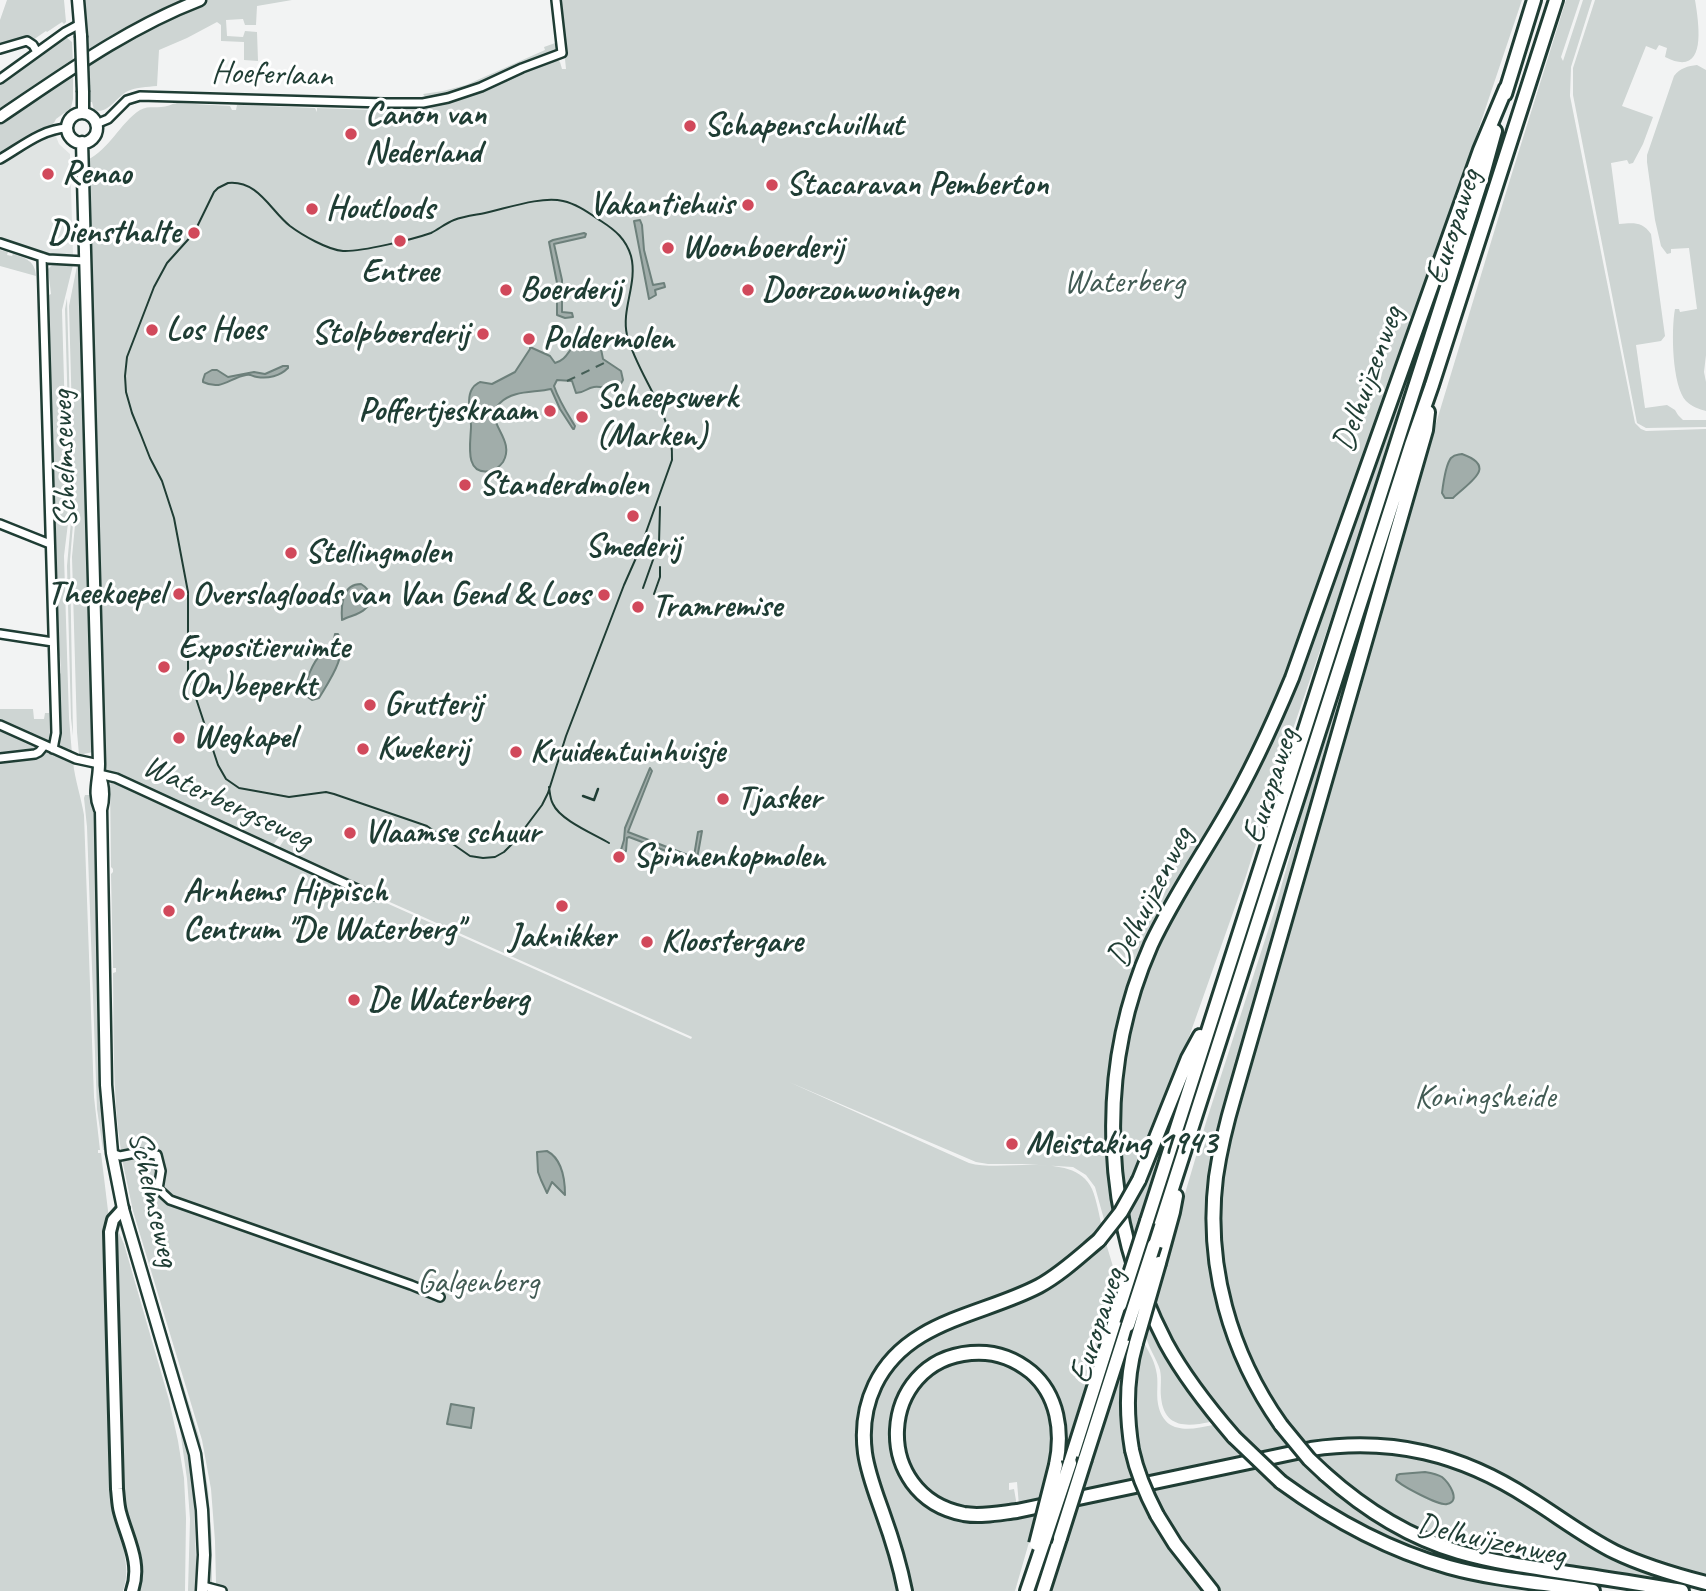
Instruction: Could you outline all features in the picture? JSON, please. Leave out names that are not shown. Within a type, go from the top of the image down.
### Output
[{"type":"highway","name":"Europaweg","points":[[1026,1591],[1063,1464],[1120,1305],[1482,178],[1506,88],[1534,0]]},
{"type":"highway","name":"Europaweg","points":[[1043,1591],[1556,0]]},
{"type":"highway","name":"Delhuijzenweg","points":[[1506,88],[1475,163],[1292,678],[1241,787],[1156,935],[1135,987],[1122,1037],[1115,1082],[1115,1176],[1128,1245],[1144,1294],[1166,1343],[1194,1388],[1234,1437],[1282,1482],[1338,1520],[1383,1543],[1423,1559],[1478,1573],[1593,1591]]},
{"type":"highway","name":"Delhuijzenweg","points":[[1432,385],[1426,430],[1220,1152],[1216,1176],[1214,1233],[1224,1307],[1245,1364],[1281,1425],[1325,1474],[1353,1498],[1388,1521],[1458,1552],[1513,1564],[1682,1591]]},
{"type":"highway","points":[[905,1591],[865,1454],[866,1410],[879,1377],[900,1350],[923,1334],[1040,1285],[1064,1270],[1099,1240],[1121,1212],[1139,1180],[1188,1058],[1217,1004]]},
{"type":"highway","points":[[1185,1149],[1173,1212],[1132,1356],[1128,1425],[1144,1491],[1175,1544],[1212,1591]]},
{"type":"highway","points":[[1063,1464],[1051,1399],[1035,1376],[1012,1359],[983,1352],[965,1353],[945,1359],[916,1380],[903,1402],[896,1441],[906,1473],[930,1499],[950,1510],[966,1514],[986,1515],[1017,1511],[1311,1449],[1357,1444],[1394,1446],[1432,1453],[1466,1465],[1510,1486],[1614,1552],[1655,1569],[1706,1583]]},
{"type":"main road","points":[[78,0],[83,113]]},
{"type":"main road","points":[[0,117],[104,48],[200,0]]},
{"type":"main road","points":[[83,113],[96,124],[93,137],[82,142],[72,139],[67,128],[71,117],[83,113]]},
{"type":"main road","name":"Schelmseweg","points":[[82,142],[99,769],[96,800],[101,810],[106,1085],[112,1153],[123,1209],[195,1454],[202,1510],[202,1588]]},
{"type":"main road","points":[[123,1209],[113,1220],[110,1231],[117,1489],[120,1511],[135,1562],[132,1591]]},
{"type":"street","name":"Hoeferlaan","points":[[96,124],[108,118],[127,100],[140,96],[384,103],[430,102],[472,91],[562,53],[556,0]]},
{"type":"street","points":[[0,79],[80,24]]},
{"type":"street","points":[[0,49],[27,41],[37,52]]},
{"type":"street","points":[[0,159],[47,132],[67,128]]},
{"type":"street","points":[[0,243],[54,260],[85,261]]},
{"type":"street","points":[[43,257],[56,733],[54,749]]},
{"type":"street","points":[[0,524],[50,544]]},
{"type":"street","points":[[0,634],[53,642]]},
{"type":"street","name":"Waterbergseweg","points":[[0,725],[372,896]]},
{"type":"street","points":[[0,758],[35,754],[44,746]]},
{"type":"street","points":[[112,1153],[120,1156],[135,1153],[157,1155],[162,1171],[158,1189],[170,1200],[440,1297]]},
{"type":"street","points":[[202,1588],[222,1591]]},
{"type":"shaded area","points":[[55,134],[59,144],[70,154],[73,256],[51,256],[0,239],[0,164]]},
{"type":"shaded area","points":[[640,220],[653,285],[664,283],[665,287],[655,290],[656,295],[649,299],[634,221]]},
{"type":"shaded area","points":[[584,233],[585,237],[554,244],[562,280],[562,312],[572,313],[573,317],[565,318],[557,315],[557,283],[549,242]]},
{"type":"shaded area","points":[[585,342],[600,344],[603,359],[621,371],[623,380],[619,387],[594,387],[576,393],[572,381],[557,380],[554,386],[575,426],[574,429],[560,409],[551,389],[517,394],[505,399],[495,410],[494,416],[506,445],[503,462],[490,471],[476,468],[470,456],[469,397],[474,386],[480,382],[492,384],[515,372],[530,347],[550,356],[555,363],[564,358],[575,345]]},
{"type":"shaded area","points":[[283,366],[288,368],[270,377],[246,375],[215,385],[203,382],[205,374],[212,370],[228,377],[254,372],[265,374]]},
{"type":"shaded area","points":[[1462,454],[1473,459],[1479,470],[1472,481],[1453,498],[1445,498],[1442,493],[1449,461]]},
{"type":"shaded area","points":[[361,584],[369,592],[370,603],[363,611],[342,620],[346,591]]},
{"type":"shaded area","points":[[335,634],[338,634],[341,642],[339,659],[319,698],[312,700],[305,695],[308,678],[315,662],[332,643]]},
{"type":"shaded area","points":[[650,768],[652,771],[628,832],[693,857],[698,832],[702,831],[695,862],[629,837],[626,851],[621,850],[625,828]]},
{"type":"shaded area","points":[[547,1151],[559,1164],[565,1195],[552,1182],[547,1193],[541,1180],[537,1152]]},
{"type":"shaded area","points":[[451,1404],[474,1408],[471,1428],[447,1424]]},
{"type":"shaded area","points":[[1425,1472],[1445,1479],[1454,1495],[1451,1502],[1436,1502],[1396,1480],[1400,1474]]},
{"type":"green space","points":[[7,0],[64,0],[66,22],[33,40],[27,37],[0,45],[0,20]]},
{"type":"green space","points":[[82,0],[190,0],[86,55]]},
{"type":"green space","points":[[208,0],[292,0],[257,6],[256,25],[245,25],[243,19],[226,20],[227,36],[243,37],[245,31],[257,32],[258,61],[244,60],[244,42],[221,41],[221,25],[217,22],[159,50],[157,86],[131,90],[108,108],[94,110],[92,102],[88,102],[86,65],[145,29]]},
{"type":"green space","points":[[559,0],[1522,0],[1458,190],[1281,685],[1259,735],[1217,814],[1160,909],[1131,975],[1114,1042],[1106,1110],[1112,1213],[1105,1223],[1095,1187],[1086,1175],[1073,1167],[1022,1164],[988,1164],[976,1162],[789,1082],[969,1163],[984,1165],[1054,1166],[1070,1170],[1083,1177],[1092,1189],[1097,1203],[1102,1227],[1075,1255],[1037,1281],[922,1328],[888,1355],[862,1408],[899,1591],[228,1591],[216,1583],[211,1489],[202,1440],[133,1211],[122,1159],[115,1084],[113,973],[116,968],[113,968],[110,784],[113,781],[691,1039],[692,1037],[318,870],[280,851],[284,840],[279,837],[273,845],[268,846],[104,769],[87,160],[102,150],[133,115],[145,108],[177,103],[230,106],[232,110],[236,110],[237,105],[240,105],[315,108],[317,112],[317,108],[374,110],[374,113],[376,110],[389,109],[391,113],[400,112],[400,106],[430,104],[556,59],[562,69],[566,69]]},
{"type":"green space","name":"Koningsheide","points":[[1566,0],[1580,0],[1561,57],[1563,61],[1583,0],[1592,0],[1571,67],[1570,96],[1635,423],[1646,431],[1706,429],[1706,1578],[1616,1548],[1455,1455],[1306,1445],[1264,1384],[1249,1352],[1227,1285],[1222,1250],[1224,1175],[1240,1100],[1437,420]]},
{"type":"green space","points":[[1595,0],[1695,0],[1699,37],[1694,56],[1688,61],[1678,62],[1665,57],[1667,48],[1659,45],[1656,50],[1646,46],[1622,106],[1653,117],[1633,163],[1629,164],[1627,160],[1611,163],[1619,224],[1641,225],[1651,234],[1665,336],[1661,341],[1636,345],[1645,408],[1667,405],[1683,420],[1706,420],[1706,427],[1646,428],[1637,423],[1573,95],[1573,68]]},
{"type":"green space","points":[[65,36],[72,42],[73,64],[0,112],[0,84]]},
{"type":"green space","points":[[558,42],[555,52],[480,85],[456,94],[427,99],[423,94],[466,85]]},
{"type":"green space","points":[[1697,65],[1706,70],[1706,411],[1686,401],[1681,394],[1675,371],[1675,309],[1680,312],[1697,309],[1689,248],[1671,249],[1671,253],[1667,254],[1661,246],[1647,162],[1674,76],[1684,68]]},
{"type":"green space","points":[[73,73],[71,108],[54,123],[0,155],[0,122]]},
{"type":"green space","points":[[0,250],[8,252],[7,255],[13,254],[29,261],[36,276],[0,266]]},
{"type":"green space","points":[[54,263],[73,265],[62,310],[68,523],[64,556],[72,754],[64,751],[59,743],[57,676],[61,673],[57,650],[53,537],[56,537],[56,513],[53,512],[47,336],[51,294],[48,269]]},
{"type":"green space","points":[[77,266],[81,270],[95,748],[93,752],[79,755],[72,557],[75,525],[69,306]]},
{"type":"green space","points":[[1436,293],[1377,485],[1284,755],[1246,876],[1172,1085],[1123,1196],[1118,1108],[1123,1061],[1134,1009],[1149,962],[1166,925],[1246,789]]},
{"type":"green space","points":[[67,298],[73,524],[70,560],[73,736],[67,566],[71,521],[65,309]]},
{"type":"green space","points":[[1375,583],[1218,1134],[1219,1306],[1231,1345],[1251,1387],[1291,1447],[1259,1455],[1212,1403],[1175,1348],[1153,1302],[1207,1119],[1274,912],[1307,795]]},
{"type":"green space","points":[[0,709],[33,709],[34,719],[44,719],[45,713],[49,713],[50,741],[0,722]]},
{"type":"green space","points":[[0,729],[35,745],[36,749],[0,755]]},
{"type":"green space","points":[[47,751],[73,762],[84,815],[94,1097],[100,1150],[98,1153],[101,1153],[109,1219],[122,1537],[126,1570],[123,1591],[0,1591],[0,761],[39,755]]},
{"type":"green space","points":[[85,795],[94,795],[97,822],[105,1150],[97,1109]]},
{"type":"green space","points":[[1184,1083],[1132,1240],[1126,1212]]},
{"type":"green space","points":[[120,1163],[135,1228],[200,1440],[208,1489],[212,1583],[209,1582],[209,1530],[205,1489],[197,1441],[132,1223]]},
{"type":"green space","points":[[117,1221],[123,1226],[175,1398],[186,1445],[194,1500],[197,1591],[188,1591],[190,1519],[179,1423]]},
{"type":"green space","points":[[114,1226],[124,1244],[169,1400],[178,1441],[184,1478],[186,1518],[185,1591],[135,1591],[123,1510]]},
{"type":"green space","points":[[1105,1240],[1118,1283],[1064,1453],[1055,1397],[995,1350],[920,1370],[893,1444],[937,1508],[1038,1511],[1015,1591],[912,1591],[872,1462],[868,1432],[873,1401],[893,1364],[922,1339],[1014,1302]]},
{"type":"green space","points":[[1148,1324],[1171,1367],[1210,1422],[1193,1425],[1178,1423],[1167,1415],[1161,1397],[1160,1370],[1146,1338]]},
{"type":"green space","points":[[1142,1339],[1155,1366],[1158,1404],[1166,1421],[1172,1426],[1187,1429],[1213,1425],[1243,1458],[1146,1478],[1138,1442],[1135,1409],[1136,1376]]},
{"type":"green space","points":[[1130,1344],[1128,1366],[1136,1480],[1082,1493]]},
{"type":"green space","points":[[966,1358],[994,1359],[1019,1369],[1036,1385],[1047,1401],[1053,1425],[1053,1452],[1041,1501],[1019,1506],[1017,1482],[1009,1483],[1009,1490],[1014,1489],[1017,1506],[990,1510],[963,1508],[942,1500],[926,1488],[913,1473],[906,1456],[903,1437],[904,1418],[911,1398],[933,1372]]},
{"type":"green space","points":[[1357,1449],[1415,1454],[1483,1476],[1583,1539],[1706,1587],[1497,1553],[1445,1538],[1376,1503],[1354,1488],[1314,1452]],"holes":[[[1425,1472],[1446,1505],[1399,1483],[1400,1474]]]},
{"type":"green space","points":[[1298,1455],[1329,1486],[1356,1506],[1495,1566],[1497,1572],[1423,1554],[1346,1520],[1266,1462]]},
{"type":"green space","points":[[1250,1465],[1296,1503],[1321,1519],[1400,1559],[1457,1577],[1537,1591],[1218,1591],[1171,1530],[1149,1487]]},
{"type":"green space","points":[[1139,1489],[1207,1591],[1051,1591],[1079,1502]]},
{"type":"ferry route","points":[[567,381],[606,362]]},
{"type":"tram line","points":[[228,183],[248,186],[301,234],[337,250],[351,251],[387,245],[431,233],[462,218],[535,201],[554,200],[568,202],[606,224],[629,250],[633,266],[626,315],[627,335],[632,351],[662,411],[671,443],[672,460],[566,736],[548,793],[515,841],[495,857],[470,856],[427,826],[334,794],[326,792],[289,797],[239,788],[226,779],[218,765],[188,674],[188,592],[174,518],[162,481],[132,413],[125,376],[127,357],[154,287],[167,263],[194,233],[214,192],[228,183]]},
{"type":"tram line","points":[[643,588],[659,543],[660,507]]},
{"type":"tram line","points":[[654,594],[660,577],[660,567]]},
{"type":"tram line","points":[[549,787],[552,802],[563,816],[609,843]]},
{"type":"railway","points":[[583,796],[594,800],[598,789]]},
{"type":"place","name":"Schapenschuilhut","points":[[690,126]]},
{"type":"place","name":"Canon van Nederland","points":[[351,134]]},
{"type":"place","name":"Renao","points":[[48,174]]},
{"type":"place","name":"Stacaravan Pemberton","points":[[772,185]]},
{"type":"place","name":"Vakantiehuis","points":[[748,205]]},
{"type":"place","name":"Houtloods","points":[[312,209]]},
{"type":"place","name":"Diensthalte","points":[[194,233]]},
{"type":"place","name":"Entree","points":[[400,241]]},
{"type":"place","name":"Woonboerderij","points":[[668,248]]},
{"type":"place","name":"Boerderij","points":[[506,290]]},
{"type":"place","name":"Doorzonwoningen","points":[[748,290]]},
{"type":"place","name":"Los Hoes","points":[[152,330]]},
{"type":"place","name":"Stolpboerderij","points":[[483,334]]},
{"type":"place","name":"Poldermolen","points":[[529,339]]},
{"type":"place","name":"Poffertjeskraam","points":[[550,411]]},
{"type":"place","name":"Scheepswerk (Marken)","points":[[582,417]]},
{"type":"place","name":"Standerdmolen","points":[[465,485]]},
{"type":"place","name":"Smederij","points":[[633,516]]},
{"type":"place","name":"Stellingmolen","points":[[291,553]]},
{"type":"place","name":"Theekoepel","points":[[179,594]]},
{"type":"place","name":"Overslagloods van Van Gend & Loos","points":[[604,595]]},
{"type":"place","name":"Tramremise","points":[[638,607]]},
{"type":"place","name":"Expositieruimte (On)beperkt","points":[[164,667]]},
{"type":"place","name":"Grutterij","points":[[370,705]]},
{"type":"place","name":"Wegkapel","points":[[179,738]]},
{"type":"place","name":"Kwekerij","points":[[363,749]]},
{"type":"place","name":"Kruidentuinhuisje","points":[[516,752]]},
{"type":"place","name":"Tjasker","points":[[723,799]]},
{"type":"place","name":"Vlaamse schuur","points":[[350,833]]},
{"type":"place","name":"Spinnenkopmolen","points":[[619,857]]},
{"type":"place","name":"Jaknikker","points":[[562,906]]},
{"type":"place","name":"Arnhems Hippisch Centrum \"De Waterberg\"","points":[[169,911]]},
{"type":"place","name":"Kloostergare","points":[[647,942]]},
{"type":"place","name":"De Waterberg","points":[[354,1000]]},
{"type":"place","name":"Meistaking 1943","points":[[1012,1144]]},
{"type":"park label","name":"Waterberg","points":[[1124,283]]},
{"type":"park label","name":"Galgenberg","points":[[478,1283]]}]
